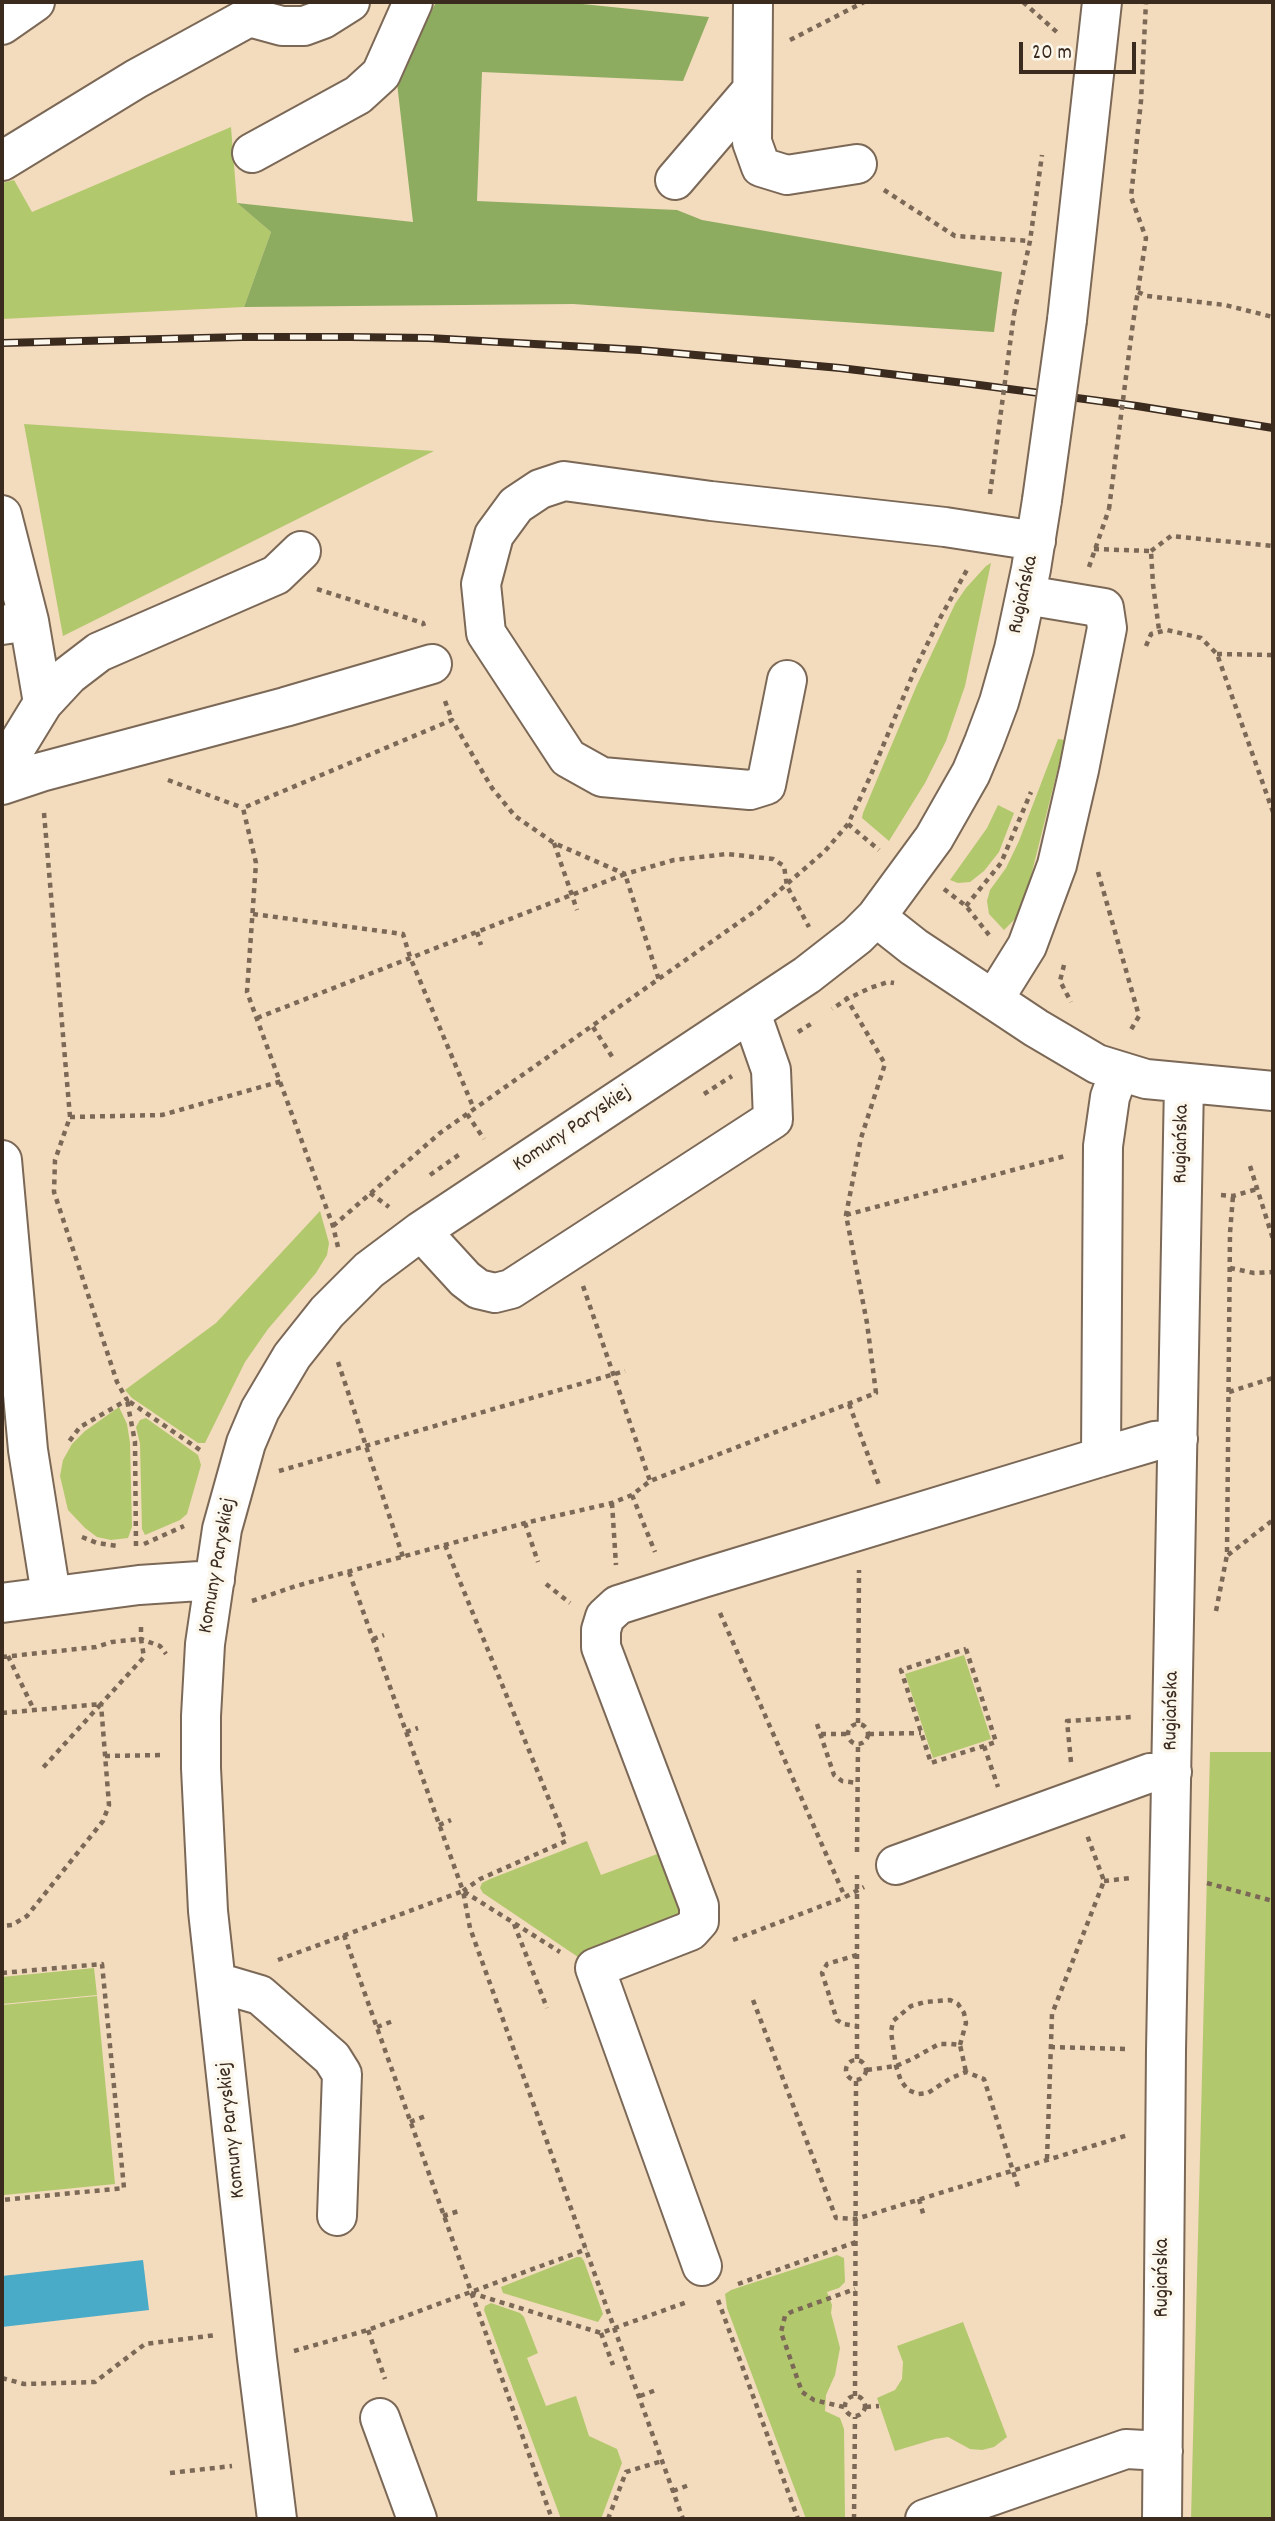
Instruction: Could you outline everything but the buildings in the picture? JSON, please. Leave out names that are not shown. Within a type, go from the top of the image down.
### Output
[{"type":"street","points":[[2,25],[35,2]]},
{"type":"street","points":[[2,161],[244,9],[282,26],[304,26],[323,19],[350,2]]},
{"type":"street","points":[[252,153],[358,95],[381,74],[412,2]]},
{"type":"street","points":[[753,2],[752,142],[761,167],[787,175],[852,165]]},
{"type":"street","name":"Rugiańska","points":[[1102,2],[1067,320],[1026,594],[999,702],[971,773],[927,848],[876,917],[914,947],[1084,1058],[1122,1055],[1146,1079],[1184,1083],[1164,2158],[1162,2519]]},
{"type":"street","points":[[675,180],[753,74]]},
{"type":"street","points":[[787,680],[766,785],[750,790],[602,777],[568,758],[486,633],[481,584],[494,535],[516,505],[540,488],[564,481],[711,502],[1036,541]]},
{"type":"street","points":[[2,515],[15,623],[43,703]]},
{"type":"street","points":[[2,770],[43,703],[69,675],[99,652],[288,563]]},
{"type":"street","points":[[994,999],[1027,946],[1057,865],[1107,628],[1104,608],[1026,594]]},
{"type":"street","points":[[2,785],[41,772],[285,707],[437,679]]},
{"type":"street","name":"Komuny Paryskiej","points":[[277,2519],[216,1982],[203,1837],[201,1716],[205,1644],[222,1529],[238,1468],[260,1410],[275,1383],[308,1334],[345,1292],[369,1270],[421,1231],[827,961],[876,917]]},
{"type":"street","points":[[421,1231],[465,1279],[478,1289],[495,1293],[512,1289],[773,1119],[771,1070],[751,1013]]},
{"type":"street","points":[[1101,1457],[1103,1146],[1110,1097],[1122,1055]]},
{"type":"street","points":[[1184,1083],[1273,1091]]},
{"type":"street","points":[[2,1160],[30,1455],[51,1595]]},
{"type":"street","points":[[710,2286],[595,1968],[690,1931],[699,1921],[699,1906],[601,1647],[601,1630],[605,1617],[618,1605],[690,1582],[1155,1441],[1178,1439]]},
{"type":"street","points":[[2,1603],[139,1585],[215,1580]]},
{"type":"street","points":[[883,1875],[1150,1773],[1172,1772]]},
{"type":"street","points":[[216,1982],[260,1995],[332,2058],[342,2074],[337,2216]]},
{"type":"street","points":[[380,2418],[417,2519]]},
{"type":"street","points":[[925,2519],[1126,2449],[1163,2451]]},
{"type":"path","points":[[753,74],[864,2]]},
{"type":"path","points":[[1024,2],[1060,34],[1061,23]]},
{"type":"path","points":[[1109,509],[1146,238],[1131,197],[1146,2]]},
{"type":"path","points":[[452,720],[243,808],[256,863],[247,992],[282,1081],[333,1226],[440,1133],[593,1027],[787,886],[825,851],[848,824],[928,643],[979,550],[990,494],[1014,314],[1030,241],[1044,145]]},
{"type":"path","points":[[852,165],[955,236],[1030,241]]},
{"type":"path","points":[[1138,292],[1147,296],[1225,304],[1273,317]]},
{"type":"path","points":[[1094,549],[1151,551],[1171,536],[1273,546]]},
{"type":"path","points":[[1151,551],[1159,630]]},
{"type":"path","points":[[288,563],[423,623]]},
{"type":"path","points":[[1140,657],[1152,634],[1159,630],[1201,638],[1217,654],[1273,812]]},
{"type":"path","points":[[1217,654],[1273,654]]},
{"type":"path","points":[[437,679],[452,720],[492,788],[515,816],[554,843],[625,874],[659,980]]},
{"type":"path","points":[[41,772],[69,1117],[55,1160],[54,1192],[117,1382],[127,1400],[135,1442],[136,1546]]},
{"type":"path","points":[[554,843],[577,910]]},
{"type":"path","points":[[257,1018],[625,874],[674,860],[727,854],[773,859],[784,866],[787,886]]},
{"type":"path","points":[[1097,871],[1139,1016],[1122,1055]]},
{"type":"path","points":[[253,914],[403,934],[410,957],[474,1109]]},
{"type":"path","points":[[477,932],[481,945]]},
{"type":"path","points":[[1066,954],[1060,981],[1072,1003]]},
{"type":"path","points":[[593,1027],[614,1060]]},
{"type":"path","points":[[69,1117],[162,1115],[282,1081]]},
{"type":"path","points":[[467,1114],[484,1139]]},
{"type":"path","points":[[248,1602],[525,1523],[612,1503],[632,1494],[650,1480],[876,1394],[867,1323],[846,1215],[1103,1146]]},
{"type":"path","points":[[1250,1166],[1273,1239]]},
{"type":"path","points":[[1215,1619],[1227,1555],[1233,1196]]},
{"type":"path","points":[[572,1251],[650,1480]]},
{"type":"path","points":[[1230,1268],[1254,1273],[1273,1272]]},
{"type":"path","points":[[336,1354],[403,1557]]},
{"type":"path","points":[[374,1443],[625,1371]]},
{"type":"path","points":[[1229,1392],[1273,1378]]},
{"type":"path","points":[[127,1400],[204,1453]]},
{"type":"path","points":[[30,1455],[127,1400]]},
{"type":"path","points":[[849,1404],[880,1484],[859,1530],[858,1723]]},
{"type":"path","points":[[632,1494],[651,1547],[690,1582],[845,1897]]},
{"type":"path","points":[[612,1503],[618,1605]]},
{"type":"path","points":[[1227,1555],[1273,1520]]},
{"type":"path","points":[[525,1523],[538,1562]]},
{"type":"path","points":[[76,1529],[83,1536]]},
{"type":"path","points":[[266,1965],[463,1891],[480,1879],[566,1841],[445,1545]]},
{"type":"path","points":[[349,1573],[463,1891],[470,1928],[683,2519]]},
{"type":"path","points":[[373,1639],[384,1635]]},
{"type":"path","points":[[2,1657],[96,1647],[112,1642],[141,1639],[144,1657],[40,1771]]},
{"type":"path","points":[[966,1649],[996,1742],[931,1763],[921,1733],[901,1670],[966,1649]]},
{"type":"path","points":[[8,1656],[34,1710]]},
{"type":"path","points":[[2,1713],[101,1704]]},
{"type":"path","points":[[2,1926],[12,1925],[27,1916],[103,1821],[109,1805],[101,1704]]},
{"type":"path","points":[[1046,2159],[1052,2014],[1104,1881],[1075,1800],[1067,1721],[1139,1717]]},
{"type":"path","points":[[858,1723],[866,1726],[869,1734],[865,1741],[858,1744],[853,1743],[848,1734],[849,1728],[858,1723]]},
{"type":"path","points":[[817,1724],[834,1775],[842,1781],[858,1783]]},
{"type":"path","points":[[406,1732],[418,1728]]},
{"type":"path","points":[[869,1734],[921,1733]]},
{"type":"path","points":[[821,1734],[848,1734]]},
{"type":"path","points":[[857,2059],[858,1744]]},
{"type":"path","points":[[105,1756],[165,1755]]},
{"type":"path","points":[[439,1825],[451,1820]]},
{"type":"path","points":[[723,1943],[845,1897],[883,1875]]},
{"type":"path","points":[[1104,1881],[1137,1877]]},
{"type":"path","points":[[1203,1882],[1273,1901]]},
{"type":"path","points":[[463,1891],[566,1956]]},
{"type":"path","points":[[514,1922],[547,2008]]},
{"type":"path","points":[[344,1935],[552,2519]]},
{"type":"path","points":[[857,1955],[827,1964],[822,1973],[837,2020],[843,2024],[857,2026]]},
{"type":"path","points":[[2,1973],[102,1964],[124,2188],[2,2200]]},
{"type":"path","points":[[752,2000],[836,2218],[856,2219],[1121,2135],[1130,2135],[1141,2144],[1143,2158],[1164,2158]]},
{"type":"path","points":[[966,2071],[960,2045],[966,2023],[958,2004],[950,2000],[925,2002],[911,2006],[893,2021],[891,2032],[896,2066],[901,2081],[908,2090],[918,2094],[928,2093],[966,2071],[984,2079],[1018,2187]]},
{"type":"path","points":[[377,2027],[393,2021]]},
{"type":"path","points":[[867,2070],[896,2066],[939,2044],[960,2045]]},
{"type":"path","points":[[1051,2047],[1166,2050]]},
{"type":"path","points":[[857,2059],[864,2062],[867,2070],[864,2077],[856,2081],[851,2079],[846,2070],[851,2060],[857,2059]]},
{"type":"path","points":[[855,2396],[856,2081]]},
{"type":"path","points":[[410,2122],[428,2115]]},
{"type":"path","points":[[919,2199],[924,2217]]},
{"type":"path","points":[[443,2216],[462,2210]]},
{"type":"path","points":[[471,2293],[601,2333],[710,2286],[856,2242]]},
{"type":"path","points":[[287,2353],[368,2330],[587,2249]]},
{"type":"path","points":[[710,2286],[798,2519]]},
{"type":"path","points":[[844,2407],[814,2400],[802,2392],[781,2332],[785,2316],[791,2312],[855,2289]]},
{"type":"path","points":[[601,2333],[613,2365]]},
{"type":"path","points":[[2,2378],[24,2384],[95,2382],[145,2344],[220,2335]]},
{"type":"path","points":[[639,2396],[656,2390]]},
{"type":"path","points":[[855,2396],[863,2399],[866,2407],[863,2414],[855,2417],[846,2412],[844,2407],[850,2397],[855,2396]]},
{"type":"path","points":[[866,2407],[879,2406]]},
{"type":"path","points":[[854,2519],[855,2417]]},
{"type":"path","points":[[608,2519],[626,2473],[662,2461]]},
{"type":"path","points":[[170,2473],[234,2466]]},
{"type":"path","points":[[673,2491],[689,2485]]},
{"type":"green space","points":[[436,2],[563,2],[709,17],[683,81],[482,72],[477,201],[677,210],[702,220],[1002,272],[994,332],[573,304],[244,307],[271,232],[237,203],[413,222],[397,83]]},
{"type":"green space","points":[[231,127],[237,203],[271,232],[244,307],[2,319],[2,183],[14,180],[32,212]]},
{"type":"green space","points":[[24,424],[434,451],[63,636]]},
{"type":"green space","points":[[991,563],[965,686],[946,741],[925,783],[889,841],[862,818],[863,813],[916,687],[955,604],[966,588]]},
{"type":"green space","points":[[1058,739],[1065,740],[1026,896],[1015,919],[1004,930],[989,914],[987,901],[990,890],[1006,868],[1019,841]]},
{"type":"green space","points":[[998,805],[1014,813],[999,852],[984,871],[970,882],[958,883],[950,880],[987,828]]},
{"type":"green space","points":[[320,1211],[329,1243],[327,1255],[316,1273],[268,1329],[245,1362],[205,1443],[198,1443],[132,1398],[125,1390],[216,1323]]},
{"type":"green space","points":[[119,1407],[127,1424],[130,1443],[132,1527],[128,1538],[111,1540],[97,1537],[68,1510],[60,1476],[63,1460],[72,1444],[85,1431]]},
{"type":"green space","points":[[146,1418],[198,1455],[201,1465],[187,1514],[180,1520],[145,1535],[142,1529],[140,1444],[136,1427],[140,1420]]},
{"type":"green space","points":[[964,1655],[991,1739],[933,1758],[905,1674]]},
{"type":"green space","points":[[1210,1752],[1273,1752],[1273,2519],[1191,2519]]},
{"type":"green space","points":[[587,1841],[601,1875],[660,1853],[681,1908],[678,1917],[581,1959],[483,1893],[480,1888],[482,1883],[490,1879]]},
{"type":"green space","points":[[94,1968],[97,1995],[2,2004],[2,1977]]},
{"type":"green space","points":[[97,1996],[115,2184],[4,2195],[2,2005]]},
{"type":"green space","points":[[837,2255],[844,2258],[845,2282],[839,2288],[827,2292],[840,2348],[835,2375],[826,2395],[825,2411],[840,2418],[844,2429],[845,2519],[806,2519],[727,2308],[725,2294]]},
{"type":"green space","points":[[577,2257],[584,2261],[603,2314],[598,2322],[503,2293],[501,2287]]},
{"type":"green space","points":[[491,2303],[520,2313],[524,2317],[538,2353],[527,2358],[546,2406],[576,2396],[589,2436],[617,2449],[622,2463],[601,2519],[561,2519],[484,2310],[485,2306]]},
{"type":"green space","points":[[963,2322],[1007,2437],[994,2447],[982,2450],[970,2449],[948,2437],[895,2451],[877,2398],[895,2390],[902,2379],[903,2362],[897,2346]]},
{"type":"water","points":[[143,2260],[149,2310],[2,2327],[2,2276]]},
{"type":"railway","points":[[2,343],[350,337],[429,338],[640,350],[840,368],[964,383],[1137,406],[1273,428]]}]
